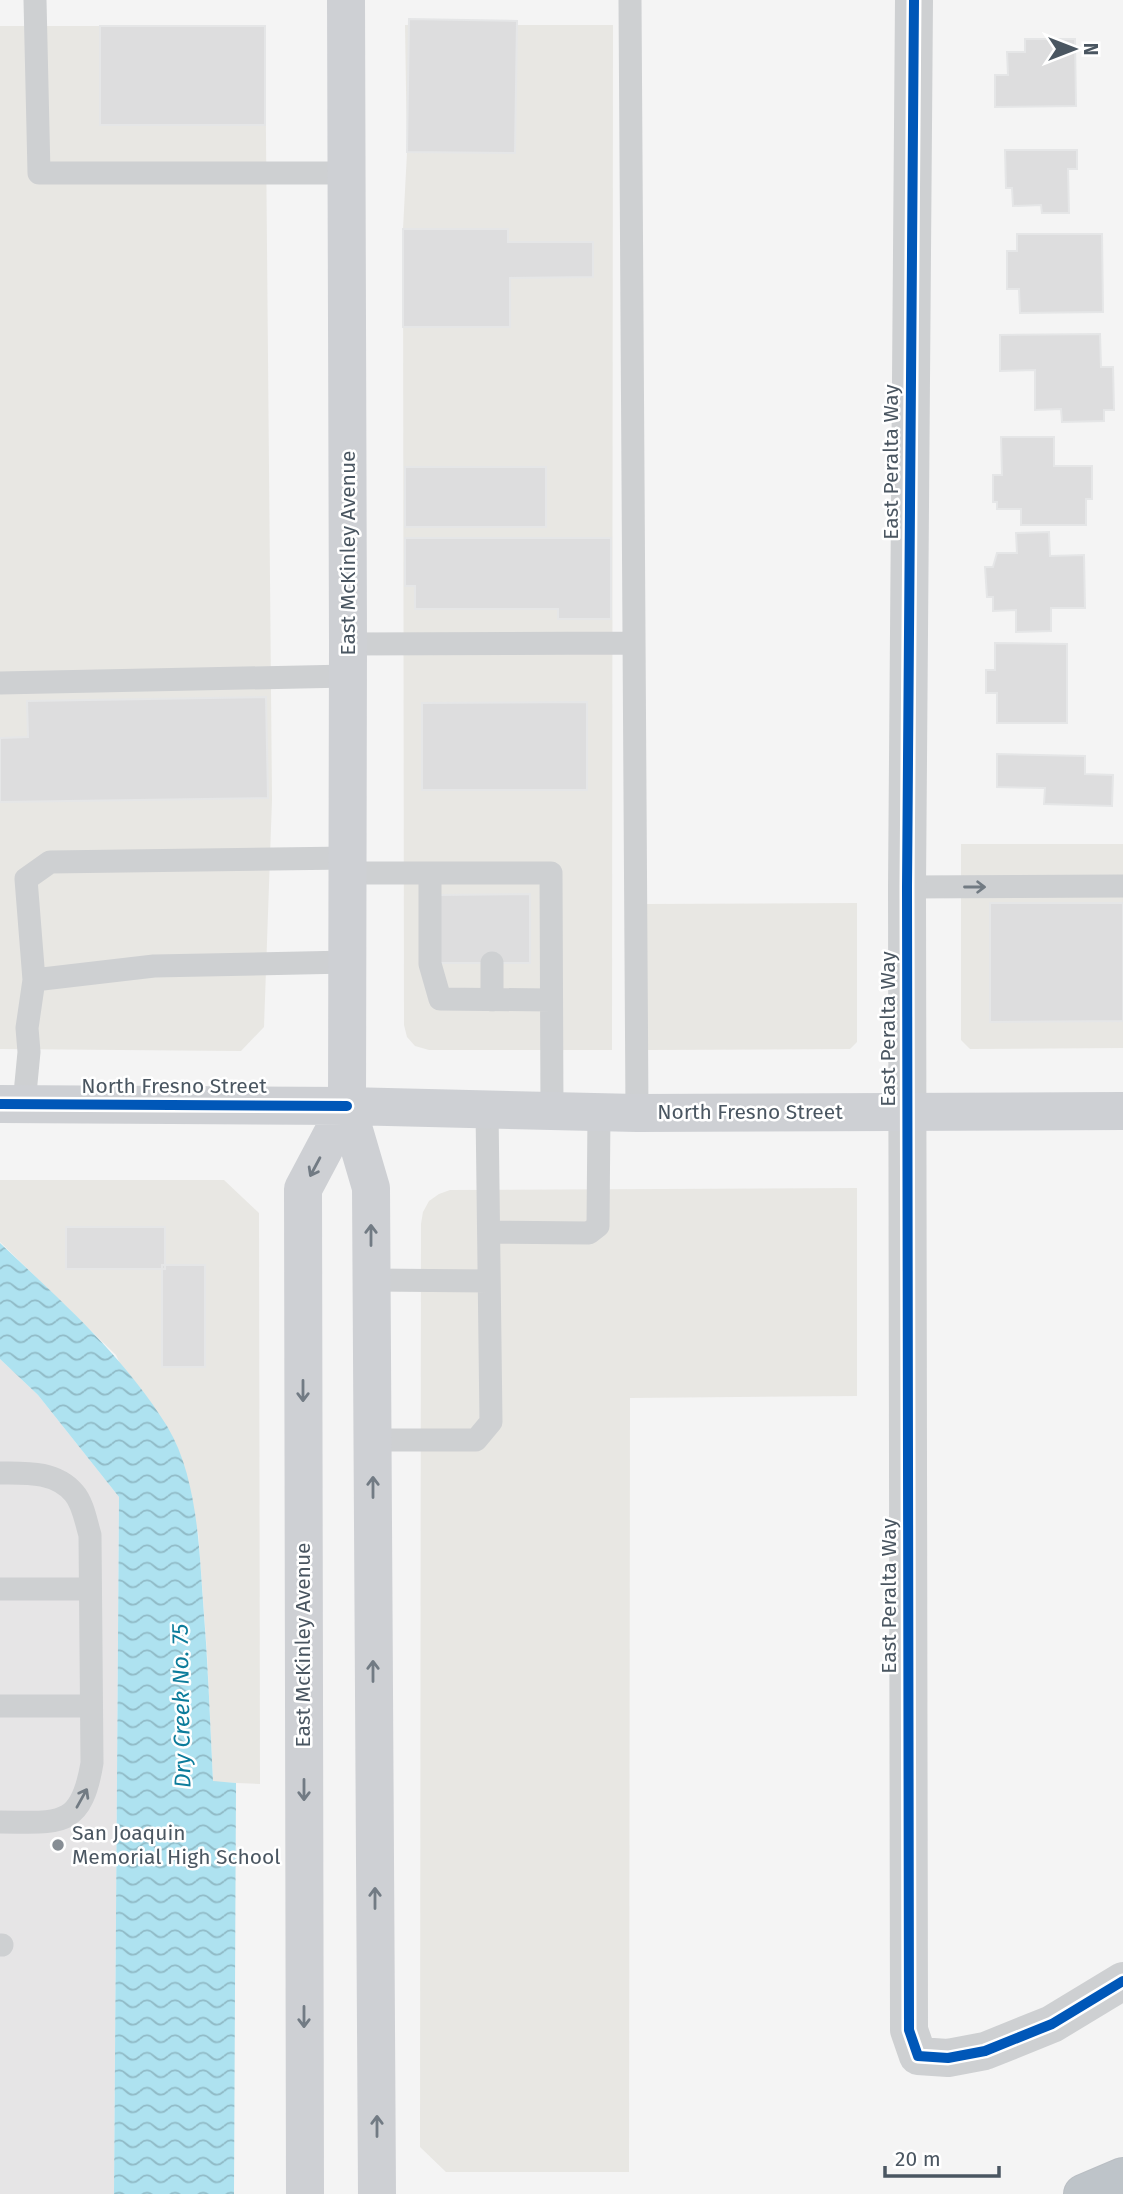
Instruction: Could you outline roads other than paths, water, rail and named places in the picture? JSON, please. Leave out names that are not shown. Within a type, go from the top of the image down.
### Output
[{"type":"highway","points":[[1083,2194],[1123,2177]]},
{"type":"main road","name":"East McKinley Avenue","points":[[346,0],[347,1106],[371,1188],[377,2194]]},
{"type":"main road","name":"North Fresno Street","points":[[12,1104],[347,1106],[637,1113],[1123,1111]]},
{"type":"main road","name":"East McKinley Avenue","points":[[305,2194],[303,1189],[347,1106]]},
{"type":"street","name":"East Peralta Way","points":[[914,0],[907,887],[909,2030],[918,2056],[948,2057],[985,2051],[1052,2024],[1123,1981]]},
{"type":"lane","points":[[35,0],[39,173],[346,173]]},
{"type":"lane","points":[[630,0],[637,1113]]},
{"type":"lane","points":[[0,683],[633,643]]},
{"type":"lane","points":[[12,1104],[29,1052],[27,1028],[34,980],[26,879],[50,862],[348,866],[430,874],[492,884],[551,873],[552,1111]]},
{"type":"lane","points":[[430,874],[430,964],[440,999],[551,1000]]},
{"type":"lane","points":[[907,887],[1123,886]]},
{"type":"lane","points":[[34,980],[154,966],[348,962]]},
{"type":"lane","points":[[492,963],[492,1000]]},
{"type":"lane","points":[[373,1440],[476,1440],[491,1422],[487,1109]]},
{"type":"lane","points":[[489,1232],[589,1233],[598,1226],[599,1112]]},
{"type":"lane","points":[[372,1280],[489,1281]]},
{"type":"lane","points":[[0,1473],[38,1473],[59,1482],[74,1493],[82,1508],[90,1535],[92,1763],[88,1790],[78,1808],[66,1818],[0,1822]]},
{"type":"lane","points":[[0,1589],[90,1589]]},
{"type":"lane","points":[[0,1706],[91,1706]]},
{"type":"water","name":"Dry Creek No. 75","points":[[0,1243],[90,1329],[131,1375],[167,1426],[185,1467],[191,1489],[200,1557],[213,1781],[236,1783],[234,2194],[114,2194],[119,1497],[38,1395],[0,1359]]},
{"type":"place","name":"San Joaquin Memorial High School","points":[[58,1845]]}]
